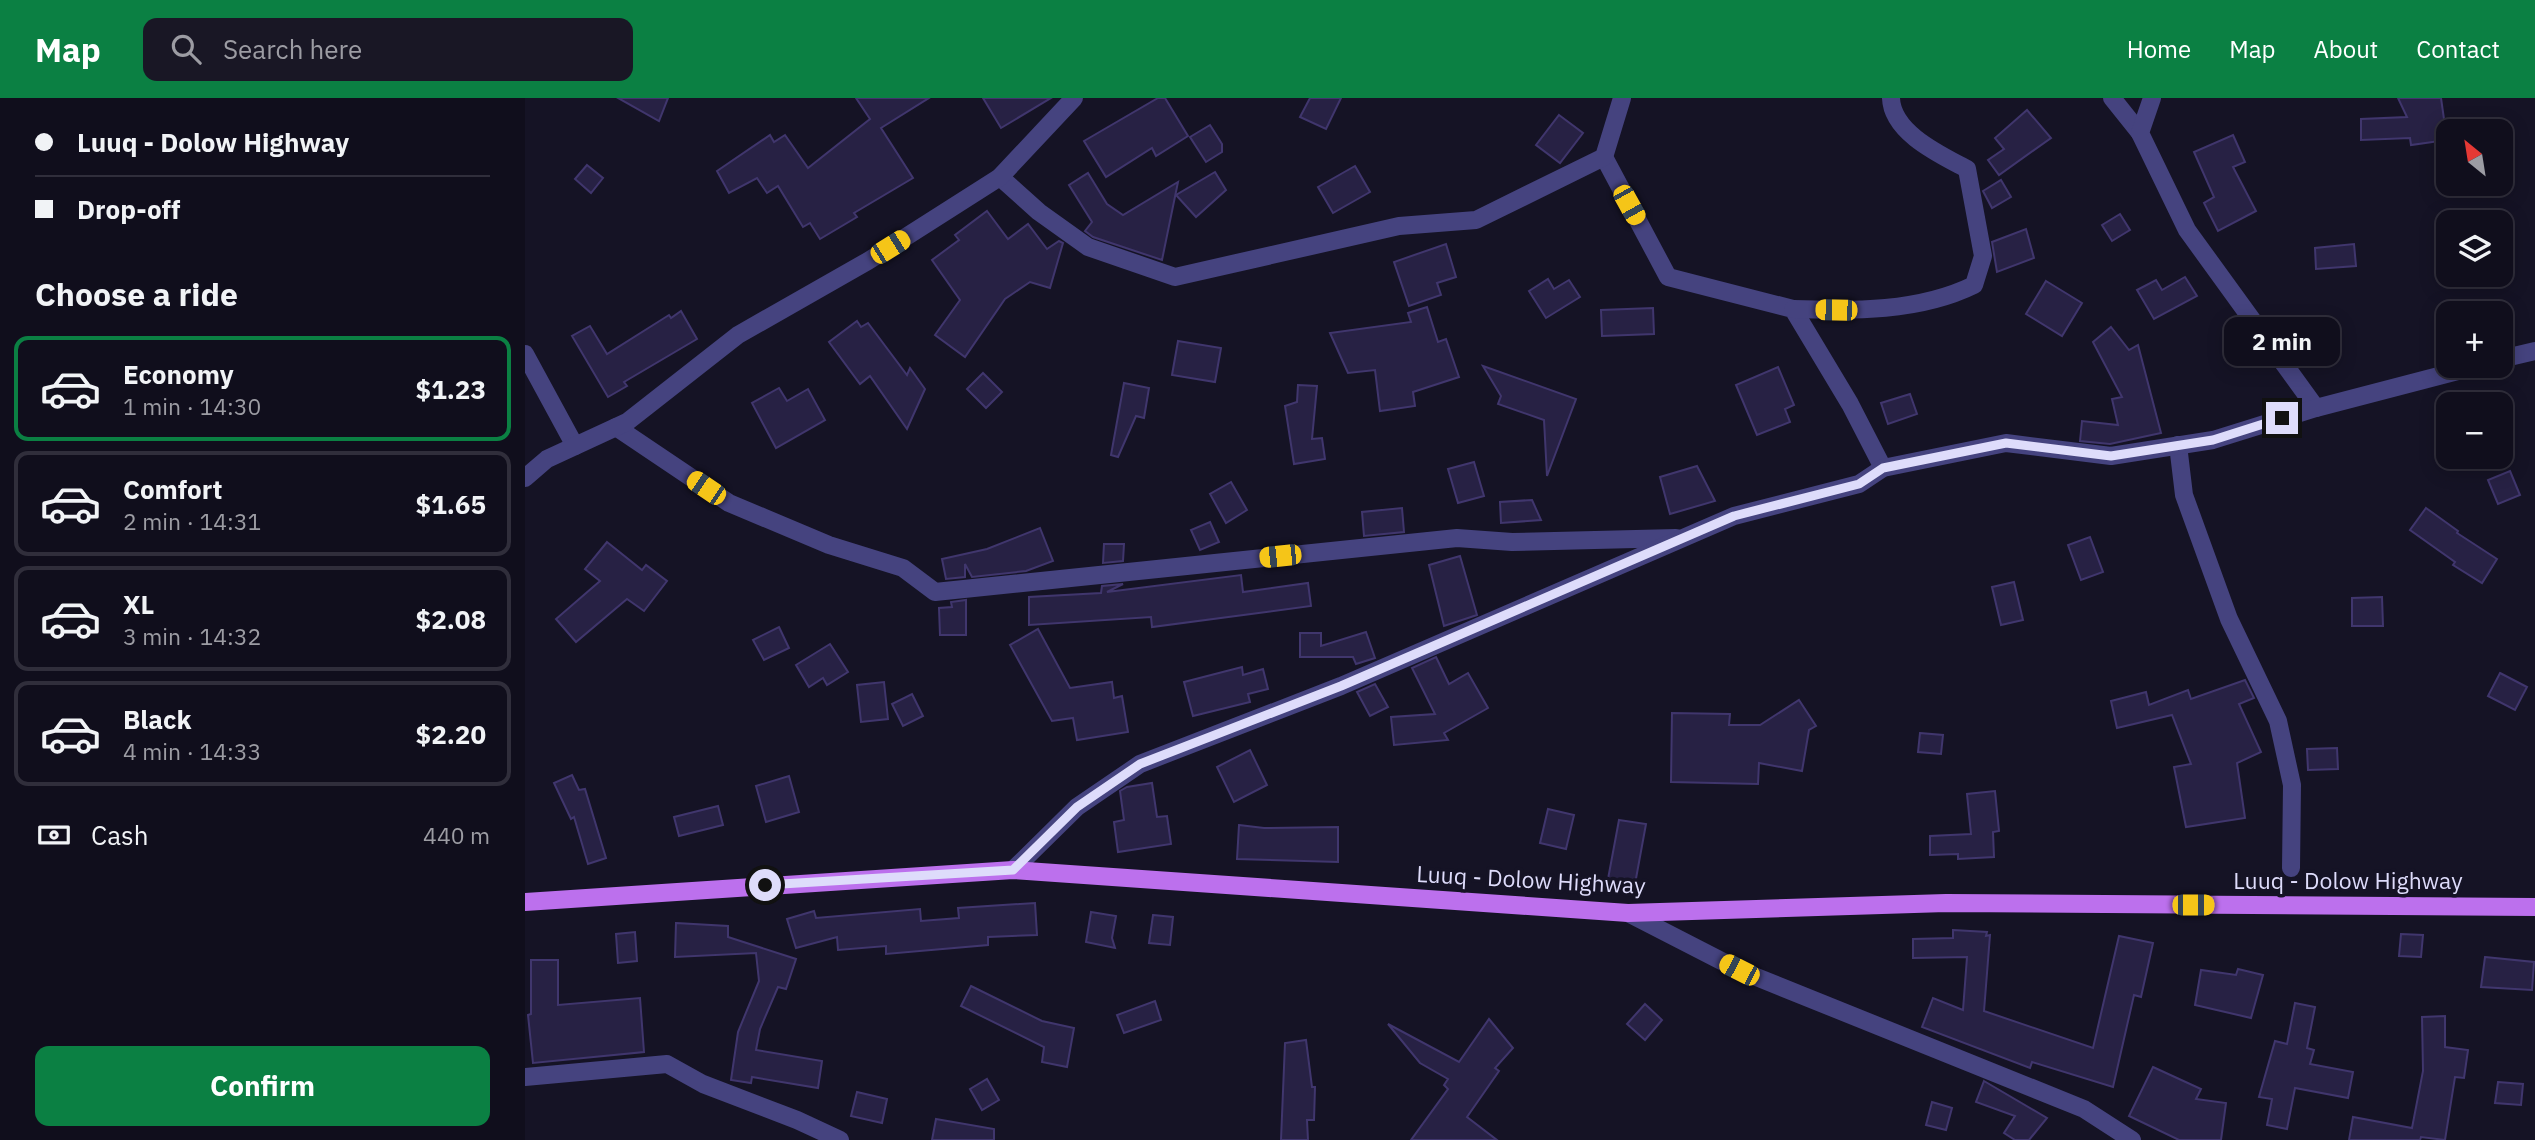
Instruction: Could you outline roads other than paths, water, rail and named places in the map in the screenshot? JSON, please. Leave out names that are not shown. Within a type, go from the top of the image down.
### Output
[{"type":"main road","name":"Luuq - Dolow Highway","points":[[525,902],[1013,870],[1628,913],[1945,903],[2535,907]]},
{"type":"street","points":[[525,478],[547,460],[616,427],[738,335],[868,261],[1000,177],[1074,98]]},
{"type":"street","points":[[1618,100],[1604,157],[1668,277],[1793,309],[1857,311],[1947,299],[1974,285],[1983,256],[1967,169],[1919,143],[1891,107],[1891,98]]},
{"type":"street","points":[[2112,98],[2140,133],[2187,230],[2316,408]]},
{"type":"street","points":[[2140,133],[2152,98]]},
{"type":"street","points":[[1000,177],[1039,212],[1088,247],[1175,277],[1399,226],[1476,220],[1604,157]]},
{"type":"street","points":[[1793,309],[1850,404],[1883,468]]},
{"type":"street","points":[[2513,356],[2535,351]]},
{"type":"street","points":[[525,354],[575,446]]},
{"type":"street","points":[[1013,870],[1077,807],[1140,764],[1341,686],[1734,516],[1859,484],[1883,468],[2006,443],[2111,456],[2213,440],[2316,408],[2436,377]]},
{"type":"street","points":[[616,427],[729,503],[829,545],[903,568],[935,592],[1457,538],[1512,542],[1684,538]]},
{"type":"street","points":[[2178,446],[2184,495],[2229,619],[2278,721],[2292,785],[2291,868]]},
{"type":"street","points":[[1628,913],[1739,970],[1858,1015],[2084,1109],[2132,1140]]},
{"type":"street","points":[[525,1077],[667,1064],[703,1084],[797,1119],[840,1140]]}]
